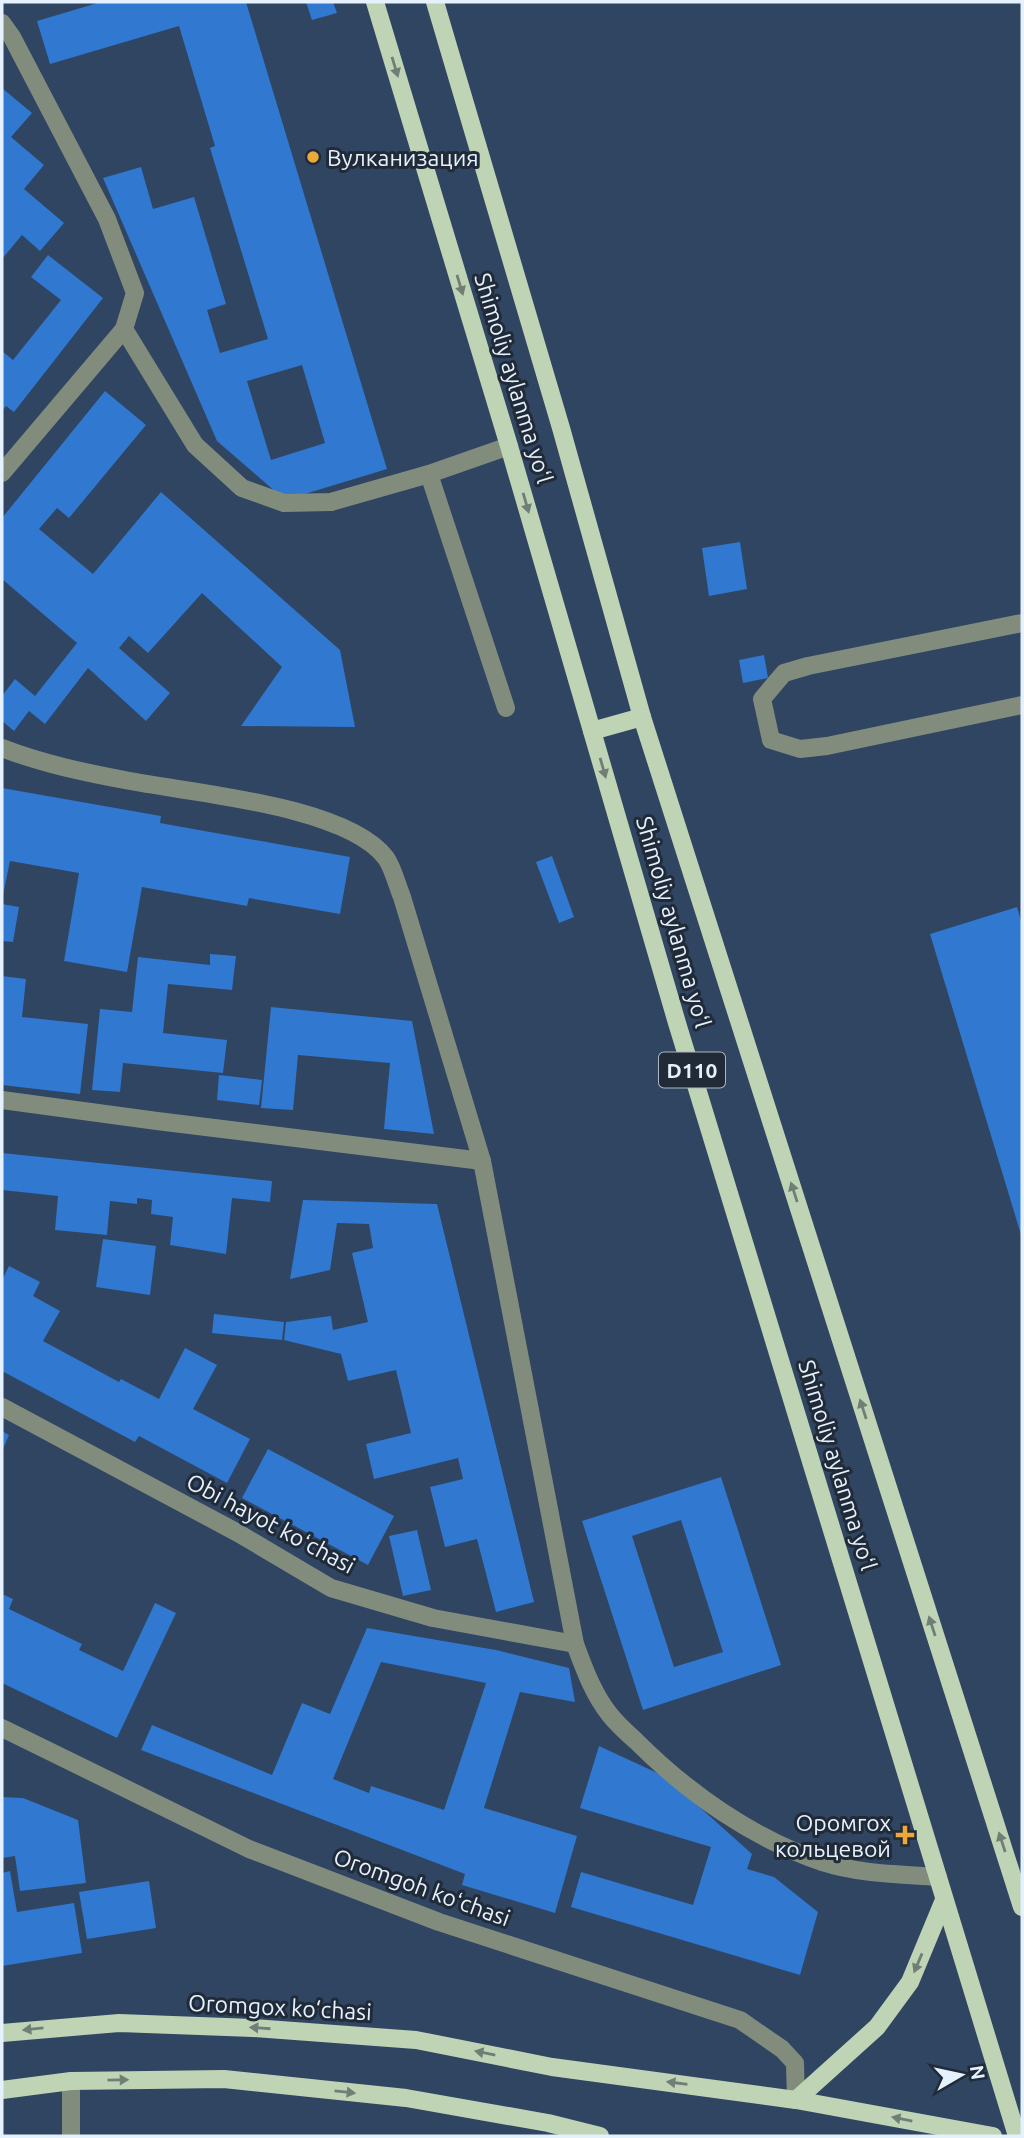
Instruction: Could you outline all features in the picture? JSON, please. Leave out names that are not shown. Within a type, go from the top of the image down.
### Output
[{"type":"main road","name":"Shimoliy aylanma yoʻl","points":[[375,2],[509,446],[681,1036],[1017,2136]]},
{"type":"main road","name":"Shimoliy aylanma yoʻl","points":[[435,2],[557,415],[642,717],[1022,1907]]},
{"type":"main road","points":[[592,731],[642,717]]},
{"type":"main road","points":[[1010,1868],[1022,1883]]},
{"type":"main road","points":[[796,2100],[877,2027],[910,1982],[944,1900]]},
{"type":"main road","name":"Oromgox ko‘chasi","points":[[2,2033],[120,2023],[253,2028],[416,2040],[552,2067],[796,2100],[993,2136]]},
{"type":"main road","points":[[2,2090],[71,2081],[224,2079],[406,2098],[548,2123],[600,2136]]},
{"type":"street","points":[[2,23],[12,37],[107,219],[135,293],[124,329],[2,473]]},
{"type":"street","points":[[124,329],[195,445],[242,488],[284,503],[331,502],[429,474],[509,446]]},
{"type":"street","points":[[429,474],[506,708]]},
{"type":"street","points":[[1022,623],[784,673],[762,699],[771,740],[800,749],[827,746],[1022,705]]},
{"type":"street","points":[[2,748],[36,761],[129,781],[278,806],[345,827],[367,841],[386,858],[402,897],[482,1161],[575,1644],[592,1686],[610,1716],[684,1784],[735,1821],[823,1862],[864,1871],[938,1877]]},
{"type":"street","points":[[2,1100],[482,1161]]},
{"type":"street","name":"Obi hayot koʻchasi","points":[[2,1407],[238,1533],[331,1588],[433,1618],[575,1644]]},
{"type":"street","name":"Oromgoh koʻchasi","points":[[2,1728],[249,1849],[439,1922],[740,2020],[782,2049],[795,2063],[796,2100]]},
{"type":"street","points":[[71,2081],[71,2136]]},
{"type":"building","points":[[101,2],[246,2],[387,469],[285,500],[217,441],[103,178],[141,167],[153,209],[194,197],[226,304],[207,310],[220,353],[268,339],[210,148],[215,146],[179,26],[50,64],[37,21]],"holes":[[[302,365],[325,443],[271,460],[247,381]]]},
{"type":"building","points":[[306,2],[333,2],[337,13],[312,20]]},
{"type":"building","points":[[2,88],[32,113],[11,137],[44,165],[24,189],[64,223],[40,251],[22,235],[2,259]]},
{"type":"building","points":[[48,255],[103,298],[14,412],[6,406],[2,411],[2,351],[13,360],[61,300],[31,277]]},
{"type":"building","points":[[105,391],[146,425],[69,518],[57,508],[39,529],[93,574],[161,492],[340,650],[355,727],[241,726],[282,667],[202,593],[148,653],[129,636],[119,648],[170,693],[146,721],[88,668],[45,724],[29,711],[14,731],[2,721],[2,696],[15,679],[35,696],[77,643],[2,579],[2,518]]},
{"type":"building","points":[[740,542],[747,589],[709,596],[702,548]]},
{"type":"building","points":[[764,655],[768,678],[743,683],[739,660]]},
{"type":"building","points":[[2,788],[161,816],[160,823],[350,857],[340,914],[249,898],[247,906],[142,887],[127,972],[64,961],[79,873],[10,861],[2,900]]},
{"type":"building","points":[[552,856],[574,917],[559,923],[536,862]]},
{"type":"building","points":[[2,904],[19,907],[13,942],[2,941]]},
{"type":"building","points":[[1017,907],[1022,924],[1022,1238],[930,934]]},
{"type":"building","points":[[210,954],[236,956],[232,990],[168,984],[163,1033],[227,1040],[223,1073],[123,1063],[120,1092],[92,1090],[100,1009],[132,1012],[138,957],[210,965]]},
{"type":"building","points":[[2,976],[26,979],[22,1017],[88,1024],[80,1094],[2,1085]]},
{"type":"building","points":[[271,1007],[412,1021],[434,1134],[384,1129],[390,1063],[298,1055],[293,1110],[261,1108]]},
{"type":"building","points":[[219,1075],[262,1080],[259,1105],[217,1100]]},
{"type":"building","points":[[2,1153],[272,1181],[270,1202],[232,1198],[226,1254],[170,1245],[173,1217],[151,1214],[152,1200],[137,1198],[137,1204],[110,1201],[107,1235],[55,1230],[58,1196],[2,1190]]},
{"type":"building","points":[[303,1200],[437,1204],[534,1602],[496,1612],[477,1539],[445,1547],[430,1487],[463,1479],[458,1458],[374,1479],[366,1444],[411,1433],[396,1370],[348,1381],[341,1354],[284,1340],[286,1322],[331,1316],[333,1330],[368,1322],[352,1253],[373,1248],[369,1224],[337,1223],[330,1270],[290,1279]]},
{"type":"building","points":[[103,1239],[156,1246],[150,1295],[96,1287]]},
{"type":"building","points":[[9,1266],[40,1282],[33,1296],[60,1311],[43,1341],[119,1382],[121,1379],[159,1399],[185,1348],[217,1365],[193,1409],[250,1439],[227,1483],[139,1436],[135,1442],[2,1371],[2,1280]]},
{"type":"building","points":[[214,1314],[284,1322],[282,1340],[212,1333]]},
{"type":"building","points":[[2,1431],[9,1435],[2,1451]]},
{"type":"building","points":[[268,1449],[394,1516],[368,1565],[242,1498]]},
{"type":"building","points":[[721,1477],[781,1665],[643,1710],[582,1521]],"holes":[[[681,1520],[723,1652],[674,1667],[632,1536]]]},
{"type":"building","points":[[417,1530],[431,1590],[403,1596],[389,1536]]},
{"type":"building","points":[[2,1594],[13,1599],[9,1609],[82,1644],[79,1650],[123,1671],[155,1603],[176,1613],[117,1738],[2,1683]]},
{"type":"building","points":[[367,1628],[496,1650],[569,1668],[575,1702],[520,1692],[484,1808],[577,1836],[555,1913],[462,1885],[465,1874],[141,1750],[152,1725],[272,1775],[302,1703],[330,1714]],"holes":[[[381,1662],[486,1683],[444,1810],[371,1786],[369,1793],[333,1779]]]},
{"type":"building","points":[[599,1746],[666,1777],[752,1854],[747,1869],[774,1877],[818,1912],[800,1975],[571,1907],[581,1872],[693,1905],[711,1847],[580,1808]]},
{"type":"building","points":[[2,1797],[23,1798],[78,1820],[86,1883],[20,1891],[15,1856],[2,1858]]},
{"type":"building","points":[[10,1871],[17,1912],[74,1903],[82,1953],[2,1966],[2,1873]]},
{"type":"building","points":[[149,1881],[156,1928],[87,1939],[79,1892]]},
{"type":"place","name":"Вулканизация","points":[[313,157]]},
{"type":"place","name":"Оромгох кольцевой","points":[[905,1835]]}]
